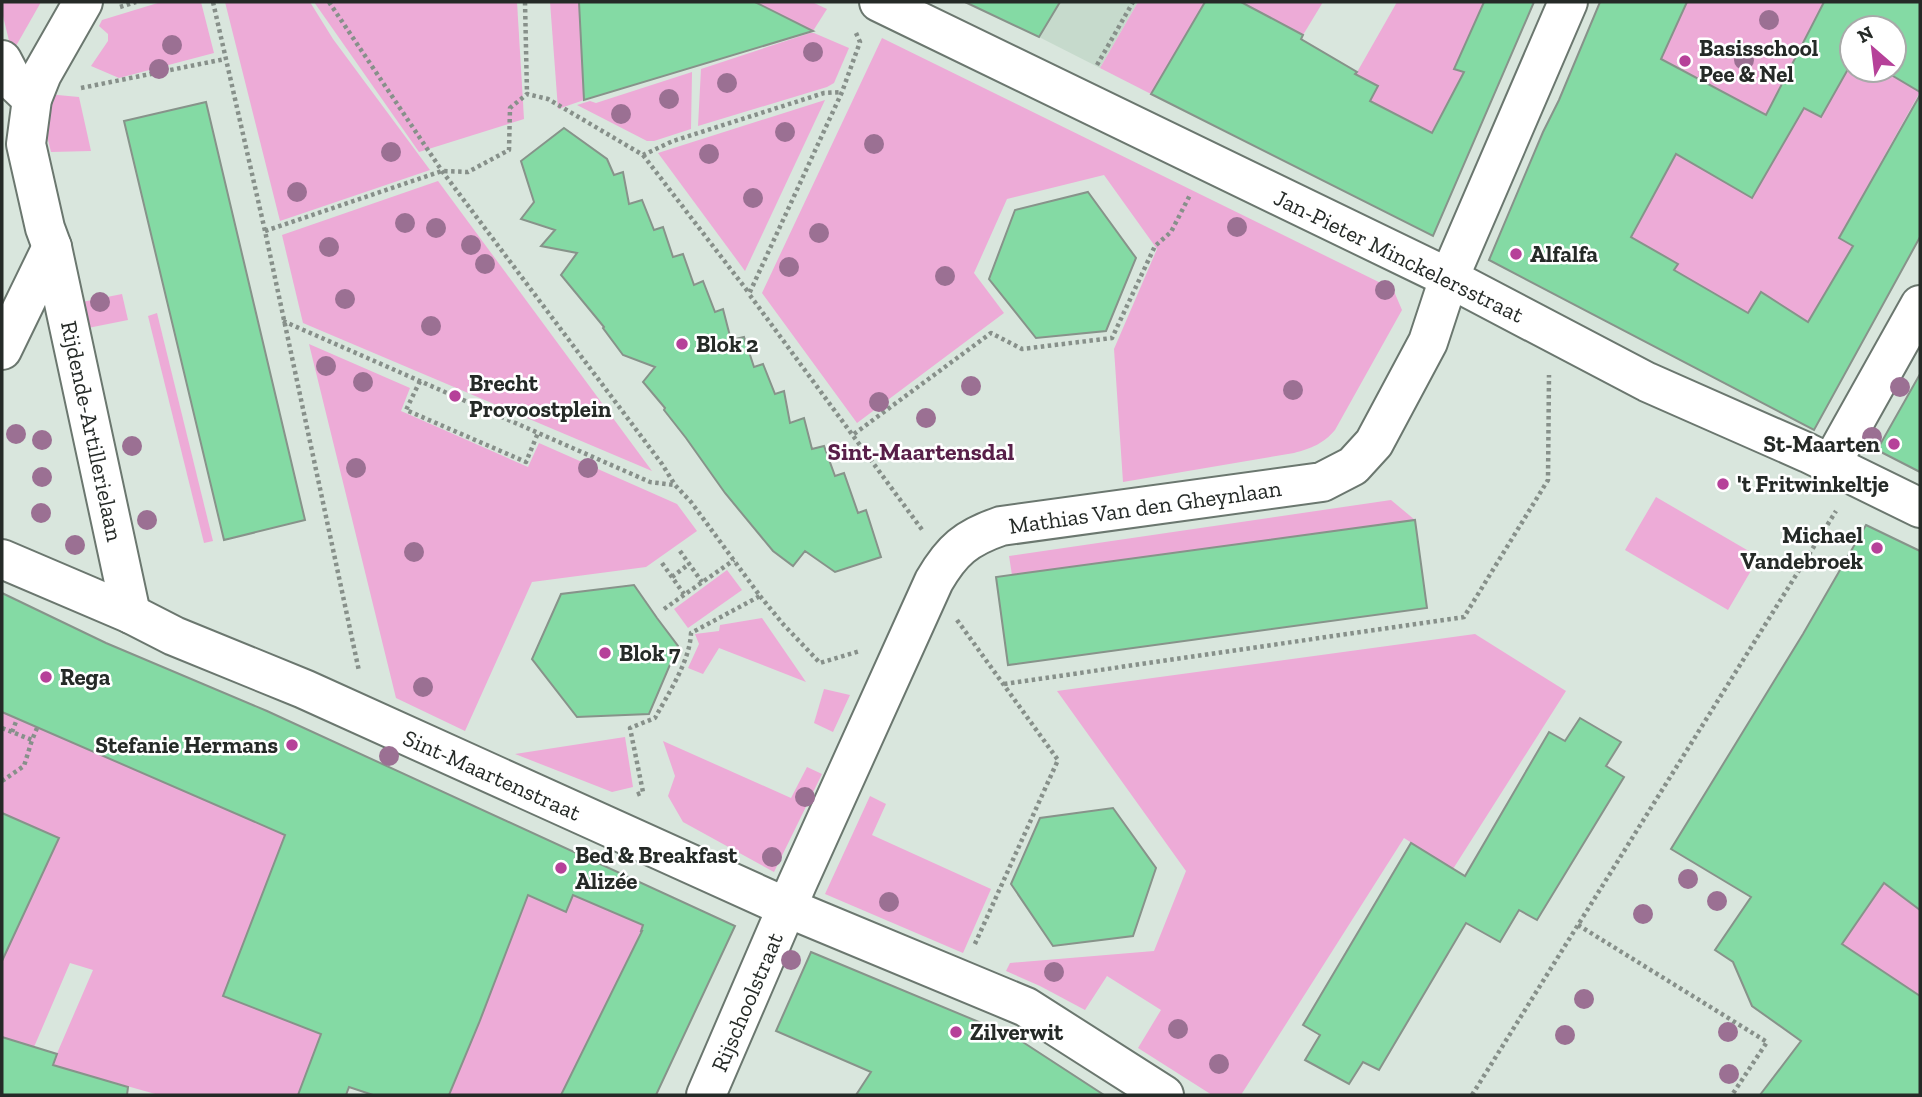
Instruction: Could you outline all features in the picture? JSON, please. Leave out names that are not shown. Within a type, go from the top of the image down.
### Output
[{"type":"street","name":"Rijdende-Artillerielaan","points":[[83,2],[42,74],[32,99],[26,144],[45,229],[52,247],[131,614]]},
{"type":"street","name":"Mathias Van den Gheynlaan","points":[[788,908],[934,581],[945,562],[969,539],[1001,526],[1322,482],[1353,466],[1364,456],[1374,443],[1428,341],[1449,278],[1568,2]]},
{"type":"street","name":"Jan-Pieter Minckelersstraat","points":[[865,12],[1449,278],[1647,382],[1831,464],[1920,508]]},
{"type":"street","points":[[2,60],[13,82],[32,99]]},
{"type":"street","points":[[2,350],[52,247]]},
{"type":"street","points":[[1831,464],[1920,305]]},
{"type":"street","name":"Sint-Maartenstraat","points":[[2,559],[131,614],[174,636],[304,689],[788,908],[1026,1007],[1164,1095]]},
{"type":"street","name":"Rijschoolstraat","points":[[706,1095],[788,908]]},
{"type":"path","points":[[213,2],[265,231],[360,678]]},
{"type":"path","points":[[329,2],[442,171],[675,485],[691,502],[783,624],[820,663],[866,649]]},
{"type":"path","points":[[525,2],[527,94]]},
{"type":"path","points":[[1095,69],[1133,2]]},
{"type":"path","points":[[749,294],[842,92],[860,42],[865,12]]},
{"type":"path","points":[[80,88],[225,59]]},
{"type":"path","points":[[643,155],[673,141],[824,93],[842,92]]},
{"type":"path","points":[[265,231],[442,171],[468,172],[509,150],[509,108],[527,94]]},
{"type":"path","points":[[527,94],[548,99],[643,155],[923,531],[942,529],[958,548]]},
{"type":"path","points":[[853,435],[991,333],[1022,349],[1112,338],[1155,246],[1171,232],[1195,185]]},
{"type":"path","points":[[283,321],[650,482],[675,485]]},
{"type":"path","points":[[1004,684],[1464,617],[1548,480],[1549,371]]},
{"type":"path","points":[[420,381],[406,410],[526,462],[538,433]]},
{"type":"path","points":[[1472,1095],[1840,503]]},
{"type":"path","points":[[680,551],[702,582]]},
{"type":"path","points":[[664,609],[734,560]]},
{"type":"path","points":[[662,563],[684,594]]},
{"type":"path","points":[[672,577],[689,564]]},
{"type":"path","points":[[631,797],[643,792],[630,728],[655,718],[677,677],[691,642],[691,633],[760,596]]},
{"type":"path","points":[[951,612],[1058,760],[974,947]]},
{"type":"path","points":[[12,732],[17,719]]},
{"type":"path","points":[[2,728],[32,740]]},
{"type":"path","points":[[2,780],[24,766],[37,728]]},
{"type":"path","points":[[1578,925],[1767,1042],[1732,1095]]},
{"type":"shaded area","points":[[2,2],[41,2],[12,53],[2,12]]},
{"type":"shaded area","points":[[161,2],[201,2],[214,53],[119,78],[91,66],[108,41],[108,34],[99,26],[102,20]]},
{"type":"shaded area","points":[[225,2],[310,2],[333,39],[430,170],[280,221]]},
{"type":"shaded area","points":[[314,2],[517,2],[524,119],[419,152]]},
{"type":"shaded area","points":[[550,2],[579,2],[584,100],[558,109]]},
{"type":"shaded area","points":[[755,2],[812,2],[827,9],[813,31]]},
{"type":"shaded area","points":[[1060,2],[1138,2],[1100,68],[1039,37]]},
{"type":"shaded area","points":[[1138,2],[1205,2],[1151,94],[1100,68]]},
{"type":"shaded area","points":[[1241,2],[1323,2],[1303,35]]},
{"type":"shaded area","points":[[1397,2],[1484,2],[1455,68],[1464,72],[1431,133],[1370,101],[1378,86],[1356,74]]},
{"type":"shaded area","points":[[1687,2],[1824,2],[1776,94],[1820,117],[1839,84],[1907,84],[1920,92],[1839,237],[1853,246],[1806,325],[1761,293],[1748,313],[1674,270],[1678,264],[1632,237],[1676,154],[1707,171],[1792,128],[1661,59]]},
{"type":"shaded area","points":[[810,33],[849,48],[834,83],[698,126],[701,69]]},
{"type":"shaded area","points":[[882,38],[1393,289],[1402,310],[1335,430],[1317,445],[1294,453],[1123,482],[1114,349],[1157,249],[1104,175],[1007,199],[974,273],[1004,313],[857,423],[762,293]]},
{"type":"shaded area","points":[[692,72],[691,129],[654,141],[647,141],[577,105],[590,101],[596,103]]},
{"type":"shaded area","points":[[47,94],[79,97],[91,151],[51,152],[45,128]]},
{"type":"shaded area","points":[[825,100],[745,271],[658,153]]},
{"type":"shaded area","points":[[438,181],[652,471],[303,323],[282,235]]},
{"type":"shaded area","points":[[122,294],[128,320],[88,328],[82,302]]},
{"type":"shaded area","points":[[157,313],[213,541],[204,543],[148,316]]},
{"type":"shaded area","points":[[309,344],[410,388],[401,411],[528,467],[539,443],[677,504],[697,531],[646,567],[532,582],[465,731],[396,698]]},
{"type":"shaded area","points":[[1656,497],[1759,557],[1728,610],[1625,550]]},
{"type":"shaded area","points":[[1391,500],[1415,520],[1012,575],[1009,556]]},
{"type":"shaded area","points":[[727,570],[742,590],[688,628],[674,609]]},
{"type":"shaded area","points":[[762,618],[806,682],[719,648],[703,674],[688,668],[699,644],[695,634],[719,631],[720,625]]},
{"type":"shaded area","points":[[1475,634],[1566,691],[1453,869],[1404,838],[1241,1095],[1212,1095],[1138,1048],[1161,1010],[1107,976],[1085,1010],[1006,971],[1010,963],[1154,951],[1186,871],[1057,691]]},
{"type":"shaded area","points":[[824,689],[850,695],[833,732],[814,723]]},
{"type":"shaded area","points":[[2,712],[285,835],[223,995],[322,1032],[298,1095],[159,1095],[52,1065],[93,970],[70,963],[34,1047],[2,1037],[2,960],[59,839],[2,813]]},
{"type":"shaded area","points":[[625,737],[633,787],[612,792],[515,754]]},
{"type":"shaded area","points":[[663,741],[791,798],[807,767],[822,774],[774,872],[683,822],[668,796],[675,776]]},
{"type":"shaded area","points":[[870,796],[886,804],[872,835],[991,889],[963,953],[825,894]]},
{"type":"shaded area","points":[[1884,883],[1920,910],[1920,996],[1842,944]]},
{"type":"shaded area","points":[[528,895],[566,911],[573,895],[643,925],[562,1094],[564,1095],[450,1095]]},
{"type":"building","points":[[579,2],[755,2],[813,31],[584,100]]},
{"type":"building","points":[[965,2],[1060,2],[1039,37]]},
{"type":"building","points":[[1205,2],[1241,2],[1303,35],[1301,39],[1378,86],[1370,101],[1432,133],[1464,72],[1454,69],[1484,2],[1534,2],[1433,236],[1151,94]]},
{"type":"building","points":[[1600,2],[1687,2],[1661,59],[1766,115],[1824,2],[1920,2],[1920,92],[1907,84],[1908,14],[1838,14],[1840,84],[1821,117],[1804,108],[1752,198],[1676,154],[1631,237],[1678,264],[1674,270],[1748,313],[1761,292],[1808,322],[1853,246],[1839,238],[1920,95],[1920,237],[1814,430],[1489,260]]},
{"type":"building","points":[[206,102],[305,520],[224,540],[124,121]]},
{"type":"building","name":"Blok 2","points":[[564,128],[607,159],[614,175],[623,172],[629,204],[642,200],[654,230],[663,227],[673,257],[683,254],[694,285],[703,281],[715,312],[723,309],[731,340],[744,337],[754,367],[763,364],[775,394],[784,391],[790,423],[804,418],[812,449],[824,446],[835,476],[844,473],[858,513],[866,510],[881,557],[835,572],[805,551],[793,566],[773,551],[725,493],[665,408],[643,382],[655,367],[623,355],[604,327],[561,275],[577,253],[541,246],[555,230],[521,219],[534,202],[521,161]]},
{"type":"building","points":[[1088,192],[1136,258],[1106,331],[1036,338],[989,279],[1015,210]]},
{"type":"building","points":[[1920,374],[1920,472],[1877,450]]},
{"type":"building","points":[[1415,520],[1427,608],[1008,665],[996,577]]},
{"type":"building","points":[[1866,525],[1920,551],[1920,910],[1884,883],[1842,944],[1920,996],[1920,1095],[1760,1095],[1801,1041],[1752,1006],[1733,962],[1715,950],[1751,897],[1671,849],[1803,634]]},
{"type":"building","name":"Blok 7","points":[[634,585],[678,646],[649,714],[577,717],[532,659],[561,594]]},
{"type":"building","points":[[2,593],[106,643],[267,711],[735,926],[656,1095],[561,1095],[643,925],[573,895],[566,912],[528,895],[449,1095],[373,1095],[349,1087],[346,1095],[298,1095],[321,1034],[223,996],[285,835],[2,712]]},
{"type":"building","points":[[1580,718],[1621,742],[1606,766],[1624,777],[1537,920],[1519,910],[1500,942],[1466,923],[1379,1070],[1363,1062],[1349,1084],[1305,1060],[1320,1035],[1303,1025],[1411,843],[1465,876],[1549,732],[1565,741]]},
{"type":"building","points":[[1113,808],[1156,868],[1133,936],[1053,946],[1011,884],[1040,818]]},
{"type":"building","points":[[2,813],[59,838],[2,961]]},
{"type":"building","points":[[811,952],[1015,1037],[1104,1095],[856,1095],[871,1072],[776,1031]]},
{"type":"building","points":[[2,1037],[57,1054],[53,1065],[128,1087],[127,1095],[2,1095]]},
{"type":"place","name":"Basisschool Pee & Nel","points":[[1685,61]]},
{"type":"place","name":"Alfalfa","points":[[1516,254]]},
{"type":"place","name":"Blok 2","points":[[682,344]]},
{"type":"place","name":"Brecht Provoostplein","points":[[455,396]]},
{"type":"place","name":"St-Maarten","points":[[1894,444]]},
{"type":"place","name":"'t Fritwinkeltje","points":[[1723,484]]},
{"type":"place","name":"Michael Vandebroek","points":[[1877,548]]},
{"type":"place","name":"Blok 7","points":[[605,653]]},
{"type":"place","name":"Rega","points":[[46,677]]},
{"type":"place","name":"Stefanie Hermans","points":[[292,745]]},
{"type":"place","name":"Bed & Breakfast Alizée","points":[[561,868]]},
{"type":"place","name":"Zilverwit","points":[[956,1032]]},
{"type":"district","name":"Sint-Maartensdal","points":[[921,452]]}]
